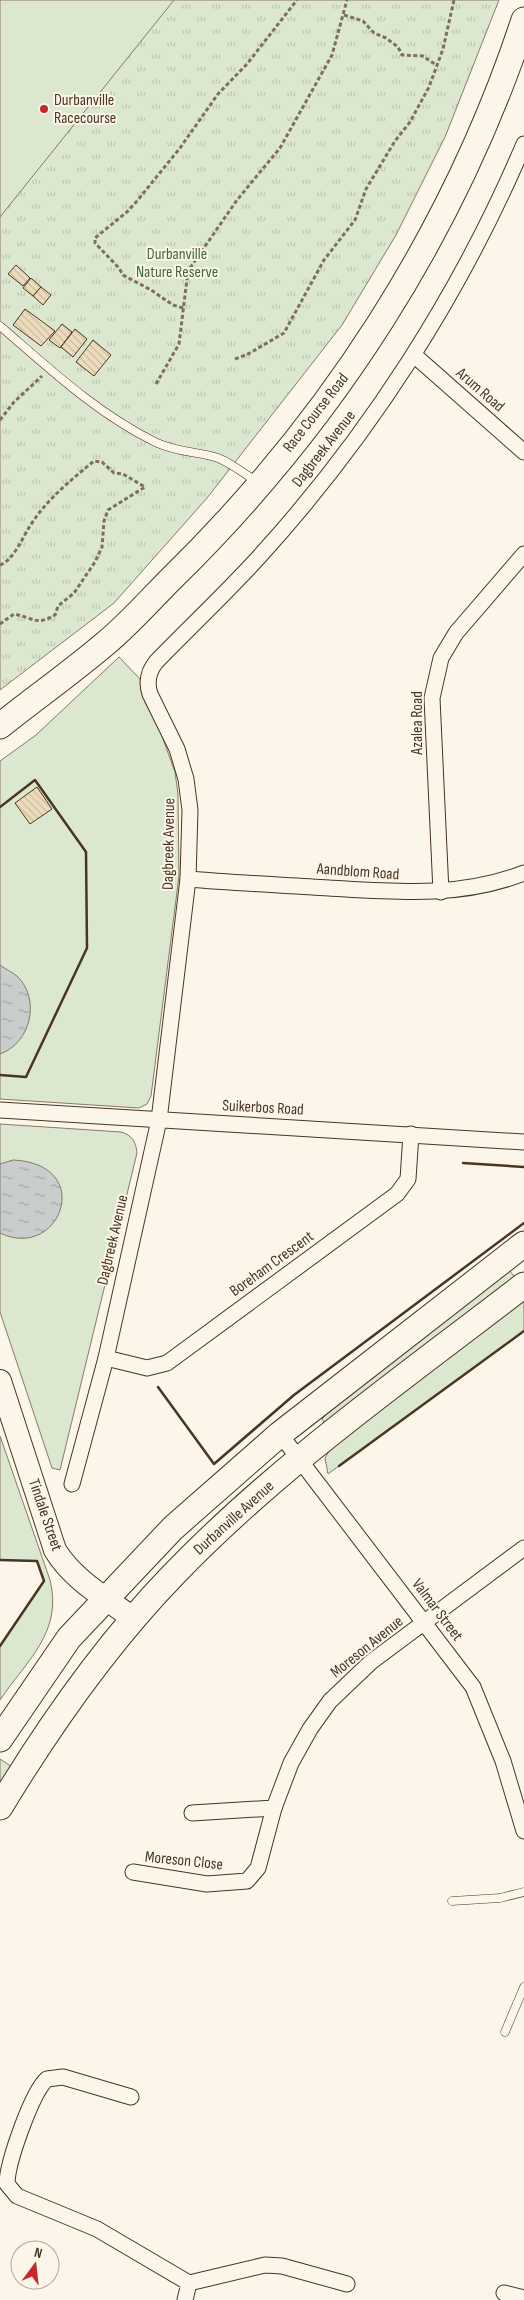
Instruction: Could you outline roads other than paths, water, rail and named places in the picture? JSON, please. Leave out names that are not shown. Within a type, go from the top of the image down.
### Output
[{"type":"main road","name":"Race Course Road","points":[[0,726],[107,642],[203,548],[261,484],[351,369],[393,305],[455,192],[508,69],[524,20]]},
{"type":"main road","name":"Durbanville Avenue","points":[[0,1739],[69,1638],[173,1528],[280,1434],[524,1244]]},
{"type":"main road","name":"Durbanville Avenue","points":[[0,1807],[55,1723],[134,1619],[196,1552],[299,1459],[524,1285]]},
{"type":"main road","name":"Tindale Street","points":[[0,1381],[55,1550],[69,1569],[134,1619]]},
{"type":"street","name":"Dagbreek Avenue","points":[[72,1484],[106,1358],[159,1120],[188,880],[190,810],[186,779],[177,749],[150,694],[148,687],[149,673],[156,662],[259,557],[297,512],[368,421],[414,354],[460,274],[508,182],[524,144]]},
{"type":"street","name":"Arum Road","points":[[414,354],[524,452]]},
{"type":"street","name":"Azalea Road","points":[[441,892],[432,712],[437,671],[448,645],[456,633],[524,554]]},
{"type":"street","name":"Aandblom Road","points":[[188,880],[416,894],[488,885],[524,872]]},
{"type":"street","name":"Suikerbos Road","points":[[0,1110],[524,1142]]},
{"type":"street","name":"Boreham Crescent","points":[[106,1358],[147,1368],[166,1363],[397,1194],[408,1179],[411,1134]]},
{"type":"street","name":"Valmar Street","points":[[280,1434],[425,1622],[473,1688],[503,1761],[524,1831]]},
{"type":"street","name":"Moreson Avenue","points":[[257,1873],[274,1808],[292,1763],[310,1729],[330,1701],[371,1662],[524,1548]]},
{"type":"street","points":[[192,1813],[274,1808]]},
{"type":"street","name":"Moreson Close","points":[[133,1872],[207,1884],[247,1881],[257,1873]]},
{"type":"street","points":[[131,2097],[62,2077],[47,2079],[38,2089],[13,2152],[7,2184],[17,2196],[97,2229],[190,2283],[265,2264],[282,2266],[347,2284]]},
{"type":"street","points":[[185,2300],[190,2283]]},
{"type":"street","points":[[504,2293],[524,2298]]},
{"type":"lane","points":[[0,326],[93,406],[156,442],[181,452],[218,459],[261,484]]},
{"type":"lane","points":[[452,1901],[500,1898],[524,1892]]},
{"type":"lane","points":[[505,2032],[524,1987]]},
{"type":"water","points":[[0,965],[17,976],[24,986],[29,996],[30,1008],[29,1020],[25,1031],[11,1048],[0,1054]]},
{"type":"water","points":[[13,1160],[39,1165],[55,1177],[62,1193],[60,1209],[53,1224],[39,1234],[21,1238],[0,1233],[0,1164]]},
{"type":"place","name":"Durbanville Racecourse","points":[[44,109]]},
{"type":"park label","name":"Durbanville Nature Reserve","points":[[177,263]]}]
